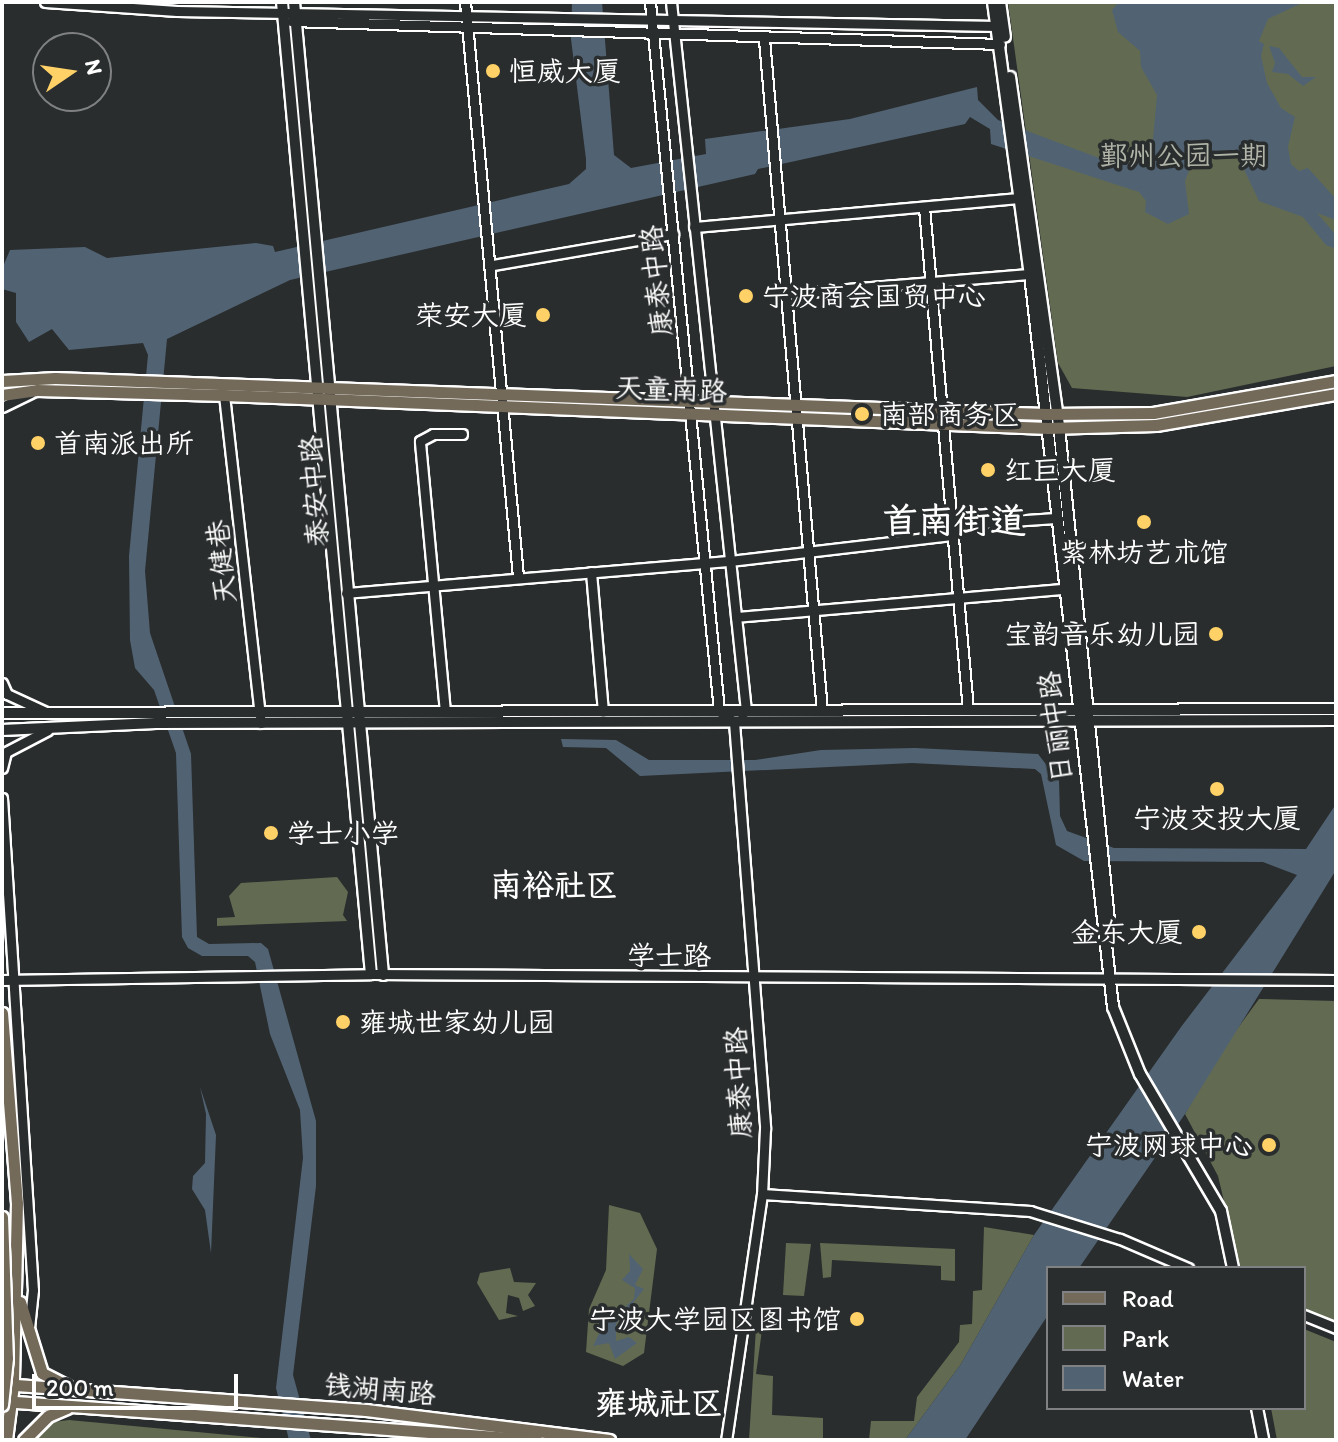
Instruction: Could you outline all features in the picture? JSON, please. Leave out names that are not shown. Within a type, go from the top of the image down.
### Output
[{"type":"main road","points":[[993,2],[1000,27],[1017,156]]},
{"type":"main road","points":[[1000,2],[1000,44],[1012,119]]},
{"type":"main road","name":"泰安中路","points":[[281,11],[311,246],[383,975]]},
{"type":"main road","name":"泰安中路","points":[[295,11],[311,246]]},
{"type":"main road","name":"日丽中路","points":[[1017,156],[1030,274],[1052,414]]},
{"type":"main road","name":"日丽中路","points":[[1017,156],[1054,428],[1117,1023],[1140,1074],[1179,1133],[1221,1211],[1233,1266]]},
{"type":"main road","name":"天童南路","points":[[2,381],[504,400],[713,402],[794,411],[1054,428],[1209,419],[1336,394]]},
{"type":"main road","name":"天童南路","points":[[944,419],[1153,413],[1336,381]]},
{"type":"main road","name":"天童南路","points":[[2,395],[37,390],[167,395],[326,394]]},
{"type":"main road","name":"泰安中路","points":[[326,394],[346,718],[371,974]]},
{"type":"main road","name":"天童南路","points":[[504,400],[714,415],[794,411]]},
{"type":"main road","name":"日丽中路","points":[[1054,428],[1055,518],[1063,589],[1084,715]]},
{"type":"main road","points":[[2,713],[734,722],[1336,709]]},
{"type":"main road","points":[[359,718],[445,712],[968,710],[1336,720]]},
{"type":"main road","points":[[2,730],[260,718]]},
{"type":"main road","points":[[2,1013],[17,1203],[17,1295],[5,1403]]},
{"type":"main road","points":[[2,1217],[7,1358],[6,1440]]},
{"type":"main road","points":[[17,1295],[42,1373],[75,1389]]},
{"type":"main road","name":"钱湖南路","points":[[8,1384],[309,1407],[609,1440]]},
{"type":"main road","name":"钱湖南路","points":[[5,1403],[313,1421],[537,1440]]},
{"type":"main road","points":[[24,1440],[48,1416],[72,1406]]},
{"type":"main road","points":[[1257,1410],[1263,1440]]},
{"type":"street","points":[[45,2],[281,11],[1000,27]]},
{"type":"street","points":[[465,2],[493,265],[518,577]]},
{"type":"street","name":"康泰中路","points":[[650,2],[719,711]]},
{"type":"street","name":"康泰中路","points":[[671,2],[746,711]]},
{"type":"street","points":[[295,11],[468,27],[675,37],[1000,44]]},
{"type":"street","points":[[764,39],[822,711]]},
{"type":"street","points":[[694,227],[1020,198]]},
{"type":"street","points":[[924,207],[968,710]]},
{"type":"street","points":[[493,265],[673,234]]},
{"type":"street","points":[[785,294],[1030,274]]},
{"type":"street","points":[[2,374],[20,381]]},
{"type":"street","points":[[2,407],[37,390]]},
{"type":"street","name":"天健巷","points":[[224,395],[260,718]]},
{"type":"street","points":[[445,712],[420,441],[433,434],[462,434]]},
{"type":"street","points":[[346,593],[730,561],[1055,518]]},
{"type":"street","points":[[591,572],[603,711]]},
{"type":"street","points":[[736,617],[958,595],[1063,589]]},
{"type":"street","points":[[2,683],[7,694],[49,713]]},
{"type":"street","points":[[719,711],[734,722],[746,711]]},
{"type":"street","name":"康泰中路","points":[[726,1440],[762,1194],[765,1129],[734,722]]},
{"type":"street","points":[[2,768],[6,752],[30,735],[58,727]]},
{"type":"street","points":[[2,798],[7,979],[33,1290],[28,1329]]},
{"type":"street","name":"学士路","points":[[7,979],[371,974],[1112,983],[1209,979],[1336,980]]},
{"type":"street","points":[[762,1194],[1030,1211],[1120,1239],[1183,1266]]},
{"type":"street","points":[[1306,1316],[1336,1328]]},
{"type":"green space","name":"鄞州公园一期","points":[[1008,2],[1336,2],[1336,366],[1187,397],[1072,388],[1058,363]]},
{"type":"green space","points":[[337,877],[348,892],[343,915],[347,921],[217,926],[217,918],[235,917],[229,896],[241,883]]},
{"type":"green space","name":"宁波网球中心","points":[[1259,999],[1336,1001],[1336,1322],[1306,1310],[1306,1266],[1240,1266],[1218,1176],[1185,1114],[1216,1058]]},
{"type":"green space","points":[[609,1205],[640,1213],[657,1249],[644,1353],[623,1366],[586,1352],[589,1309],[606,1270]]},
{"type":"green space","points":[[984,1227],[1034,1235],[961,1364],[905,1440],[869,1440],[871,1421],[914,1421],[917,1397],[959,1342],[960,1325],[972,1324],[973,1291],[982,1290]]},
{"type":"green space","points":[[786,1243],[811,1244],[804,1296],[783,1295]]},
{"type":"green space","points":[[820,1243],[955,1249],[955,1281],[941,1280],[941,1266],[832,1260],[831,1277],[823,1278]]},
{"type":"green space","points":[[510,1268],[514,1282],[536,1283],[528,1295],[535,1306],[523,1311],[519,1298],[508,1295],[506,1313],[518,1316],[499,1320],[477,1283],[480,1273]]},
{"type":"green space","points":[[756,1328],[762,1330],[756,1374],[773,1376],[772,1415],[823,1418],[823,1440],[749,1440]]},
{"type":"green space","points":[[1306,1330],[1336,1342],[1336,1440],[1277,1440],[1271,1410],[1306,1410]]},
{"type":"green space","points":[[69,1420],[282,1440],[33,1440],[54,1422]]},
{"type":"water","points":[[572,2],[602,2],[614,155],[631,168],[706,154],[705,139],[850,119],[977,87],[978,100],[998,120],[1115,164],[1134,163],[1152,150],[1157,95],[1141,67],[1140,51],[1118,32],[1112,10],[1119,2],[1304,2],[1268,19],[1259,41],[1264,44],[1261,56],[1267,83],[1281,108],[1295,117],[1288,147],[1291,164],[1299,171],[1308,168],[1336,199],[1336,220],[1317,213],[1336,235],[1336,249],[1326,245],[1303,217],[1259,201],[1239,159],[1227,150],[1195,155],[1185,181],[1189,214],[1168,224],[1145,212],[1146,201],[1139,192],[991,144],[990,129],[970,117],[965,124],[758,169],[755,174],[290,280],[167,339],[145,571],[150,633],[191,754],[197,937],[209,944],[261,943],[268,949],[316,1121],[316,1186],[293,1375],[311,1440],[289,1440],[276,1388],[303,1158],[300,1110],[270,1034],[255,962],[248,956],[202,956],[188,948],[182,937],[176,753],[154,690],[135,668],[130,640],[129,556],[148,355],[143,343],[69,350],[52,329],[29,342],[16,322],[16,293],[2,289],[2,269],[10,250],[85,247],[107,258],[256,243],[273,246],[275,252],[569,184],[586,169],[571,39]]},
{"type":"water","points":[[1269,46],[1279,48],[1302,77],[1316,77],[1303,86],[1288,74],[1272,72],[1275,63]]},
{"type":"water","points":[[561,739],[616,740],[649,760],[755,760],[821,750],[915,748],[1038,754],[1059,781],[1060,816],[1067,831],[1114,848],[1306,849],[1336,804],[1336,870],[1185,1114],[1080,1266],[1046,1266],[1046,1318],[965,1440],[905,1440],[961,1364],[1034,1235],[1181,1027],[1297,875],[1263,862],[1084,861],[1056,845],[1041,774],[1035,769],[912,763],[640,776],[606,748],[563,747]]},
{"type":"water","points":[[200,1087],[216,1135],[211,1253],[205,1210],[192,1189],[193,1176],[205,1163],[206,1114]]},
{"type":"water","points":[[629,1254],[643,1269],[635,1285],[644,1289],[616,1324],[616,1341],[629,1337],[637,1343],[615,1359],[609,1343],[593,1346],[603,1326],[592,1307],[605,1304],[604,1315],[612,1319],[634,1299],[635,1288],[622,1280],[630,1271]]},
{"type":"place","name":"恒威大厦","points":[[493,71]]},
{"type":"place","name":"宁波商会国贸中心","points":[[746,296]]},
{"type":"place","name":"荣安大厦","points":[[543,315]]},
{"type":"place","name":"南部商务区","points":[[862,414]]},
{"type":"place","name":"首南派出所","points":[[38,443]]},
{"type":"place","name":"红巨大厦","points":[[988,470]]},
{"type":"place","name":"紫林坊艺术馆","points":[[1144,522]]},
{"type":"place","name":"宝韵音乐幼儿园","points":[[1216,634]]},
{"type":"place","name":"宁波交投大厦","points":[[1217,789]]},
{"type":"place","name":"学士小学","points":[[271,833]]},
{"type":"place","name":"金东大厦","points":[[1199,932]]},
{"type":"place","name":"雍城世家幼儿园","points":[[343,1022]]},
{"type":"place","name":"宁波网球中心","points":[[1269,1145]]},
{"type":"place","name":"宁波大学园区图书馆","points":[[857,1319]]},
{"type":"district","name":"首南街道","points":[[954,521]]},
{"type":"district","name":"南裕社区","points":[[554,885]]},
{"type":"district","name":"雍城社区","points":[[659,1403]]}]
